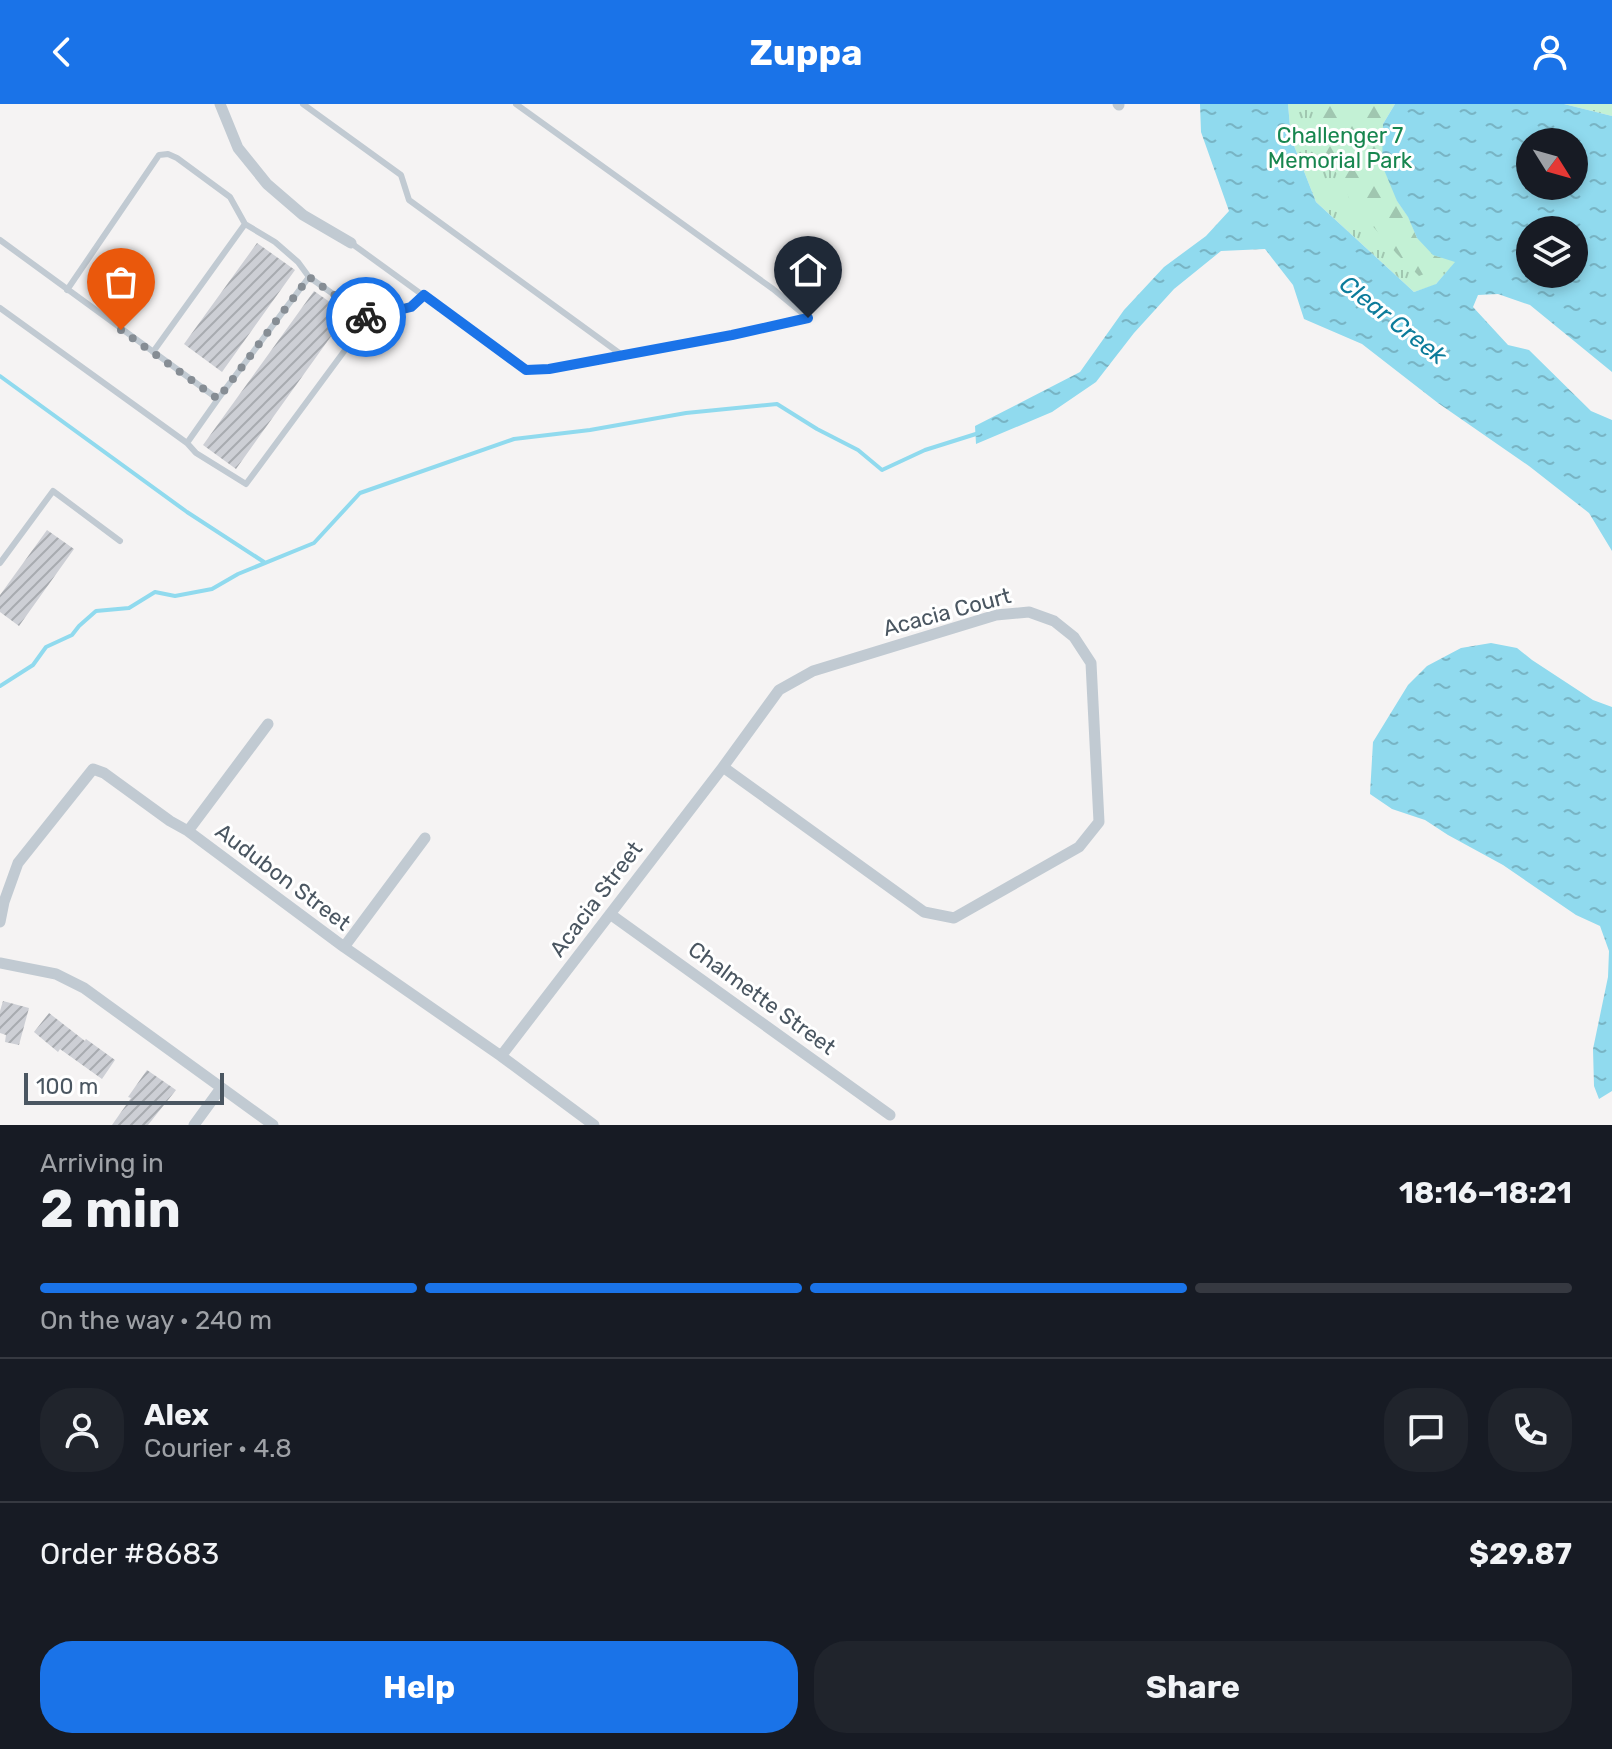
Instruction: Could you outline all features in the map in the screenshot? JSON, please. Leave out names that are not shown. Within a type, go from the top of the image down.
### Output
[{"type":"street","points":[[220,104],[238,148],[267,184],[303,215],[351,243]]},
{"type":"street","name":"Acacia Court","points":[[1029,612],[1054,621],[1074,637],[1091,663],[1099,822],[1079,847],[954,918],[924,912],[723,767],[779,690],[813,671],[996,615],[1029,612]]},
{"type":"street","points":[[188,831],[268,724]]},
{"type":"street","name":"Acacia Street","points":[[501,1056],[723,767]]},
{"type":"street","name":"Audubon Street","points":[[0,922],[18,863],[93,769],[104,773],[188,831],[344,947],[594,1125]]},
{"type":"street","points":[[344,947],[425,838]]},
{"type":"street","name":"Chalmette Street","points":[[610,914],[890,1115]]},
{"type":"street","points":[[0,963],[56,974],[84,988],[273,1125]]},
{"type":"street","points":[[194,1125],[221,1088]]},
{"type":"lane","points":[[303,104],[401,175],[409,200],[622,355]]},
{"type":"lane","points":[[351,243],[526,370],[549,369],[808,318],[773,289],[516,104]]},
{"type":"lane","points":[[67,290],[159,155],[168,154],[230,197],[245,224],[275,242],[298,262],[309,277],[370,320]]},
{"type":"lane","points":[[153,352],[245,224]]},
{"type":"lane","points":[[0,240],[218,399]]},
{"type":"lane","points":[[187,443],[309,277]]},
{"type":"lane","points":[[0,308],[187,443],[196,453],[246,484],[365,323],[378,315],[411,307],[424,295]]},
{"type":"lane","points":[[0,563],[53,491],[120,541]]},
{"type":"green space","name":"Challenger 7 Memorial Park","points":[[1288,104],[1395,104],[1383,124],[1397,201],[1417,238],[1456,262],[1435,285],[1414,292],[1316,202],[1291,138]]},
{"type":"green space","points":[[1319,104],[1384,104],[1382,165],[1397,201],[1417,238],[1433,255],[1456,262],[1419,276],[1350,200],[1321,143]]},
{"type":"green space","points":[[1564,104],[1612,104],[1612,116]]},
{"type":"water","name":"Clear Creek","points":[[1200,104],[1288,104],[1291,138],[1316,202],[1414,292],[1436,284],[1455,262],[1433,255],[1417,238],[1382,165],[1383,124],[1395,104],[1564,104],[1612,116],[1612,372],[1530,305],[1498,294],[1478,295],[1473,307],[1508,345],[1529,350],[1591,411],[1612,420],[1612,551],[1589,513],[1529,466],[1438,403],[1362,344],[1304,319],[1293,285],[1265,249],[1221,251],[1174,289],[1096,382],[1052,412],[976,444],[975,426],[1080,372],[1124,310],[1164,267],[1206,236],[1229,211],[1201,132]]},
{"type":"water","points":[[1491,643],[1517,648],[1593,700],[1612,707],[1612,1091],[1599,1099],[1594,1086],[1593,1049],[1608,977],[1609,951],[1600,926],[1576,915],[1503,865],[1425,820],[1392,809],[1370,794],[1373,742],[1408,685],[1427,666],[1461,648]]},
{"type":"building","points":[[257,243],[295,270],[222,372],[184,344]]},
{"type":"building","points":[[314,291],[347,314],[236,469],[203,445]]},
{"type":"building","points":[[47,530],[74,549],[19,626],[0,612],[0,595]]},
{"type":"building","points":[[3,1001],[29,1008],[19,1045],[5,1042],[6,1035],[0,1033]]},
{"type":"building","points":[[49,1013],[115,1060],[102,1079],[60,1049],[58,1052],[34,1032]]},
{"type":"building","points":[[147,1070],[176,1090],[148,1125],[112,1125],[131,1098],[128,1097]]},
{"type":"waterway","points":[[0,376],[187,512],[264,562]]},
{"type":"waterway","points":[[0,686],[33,665],[46,647],[72,635],[96,611],[129,608],[155,592],[175,596],[212,589],[238,574],[314,543],[360,493],[514,439],[590,430],[686,413],[777,404],[858,450],[882,470],[925,450],[979,433]]},
{"type":"way so far","points":[[121,330],[218,399],[309,277],[366,317]]},
{"type":"route","points":[[366,317],[370,320],[411,307],[424,295],[526,370],[549,369],[808,318]]}]
